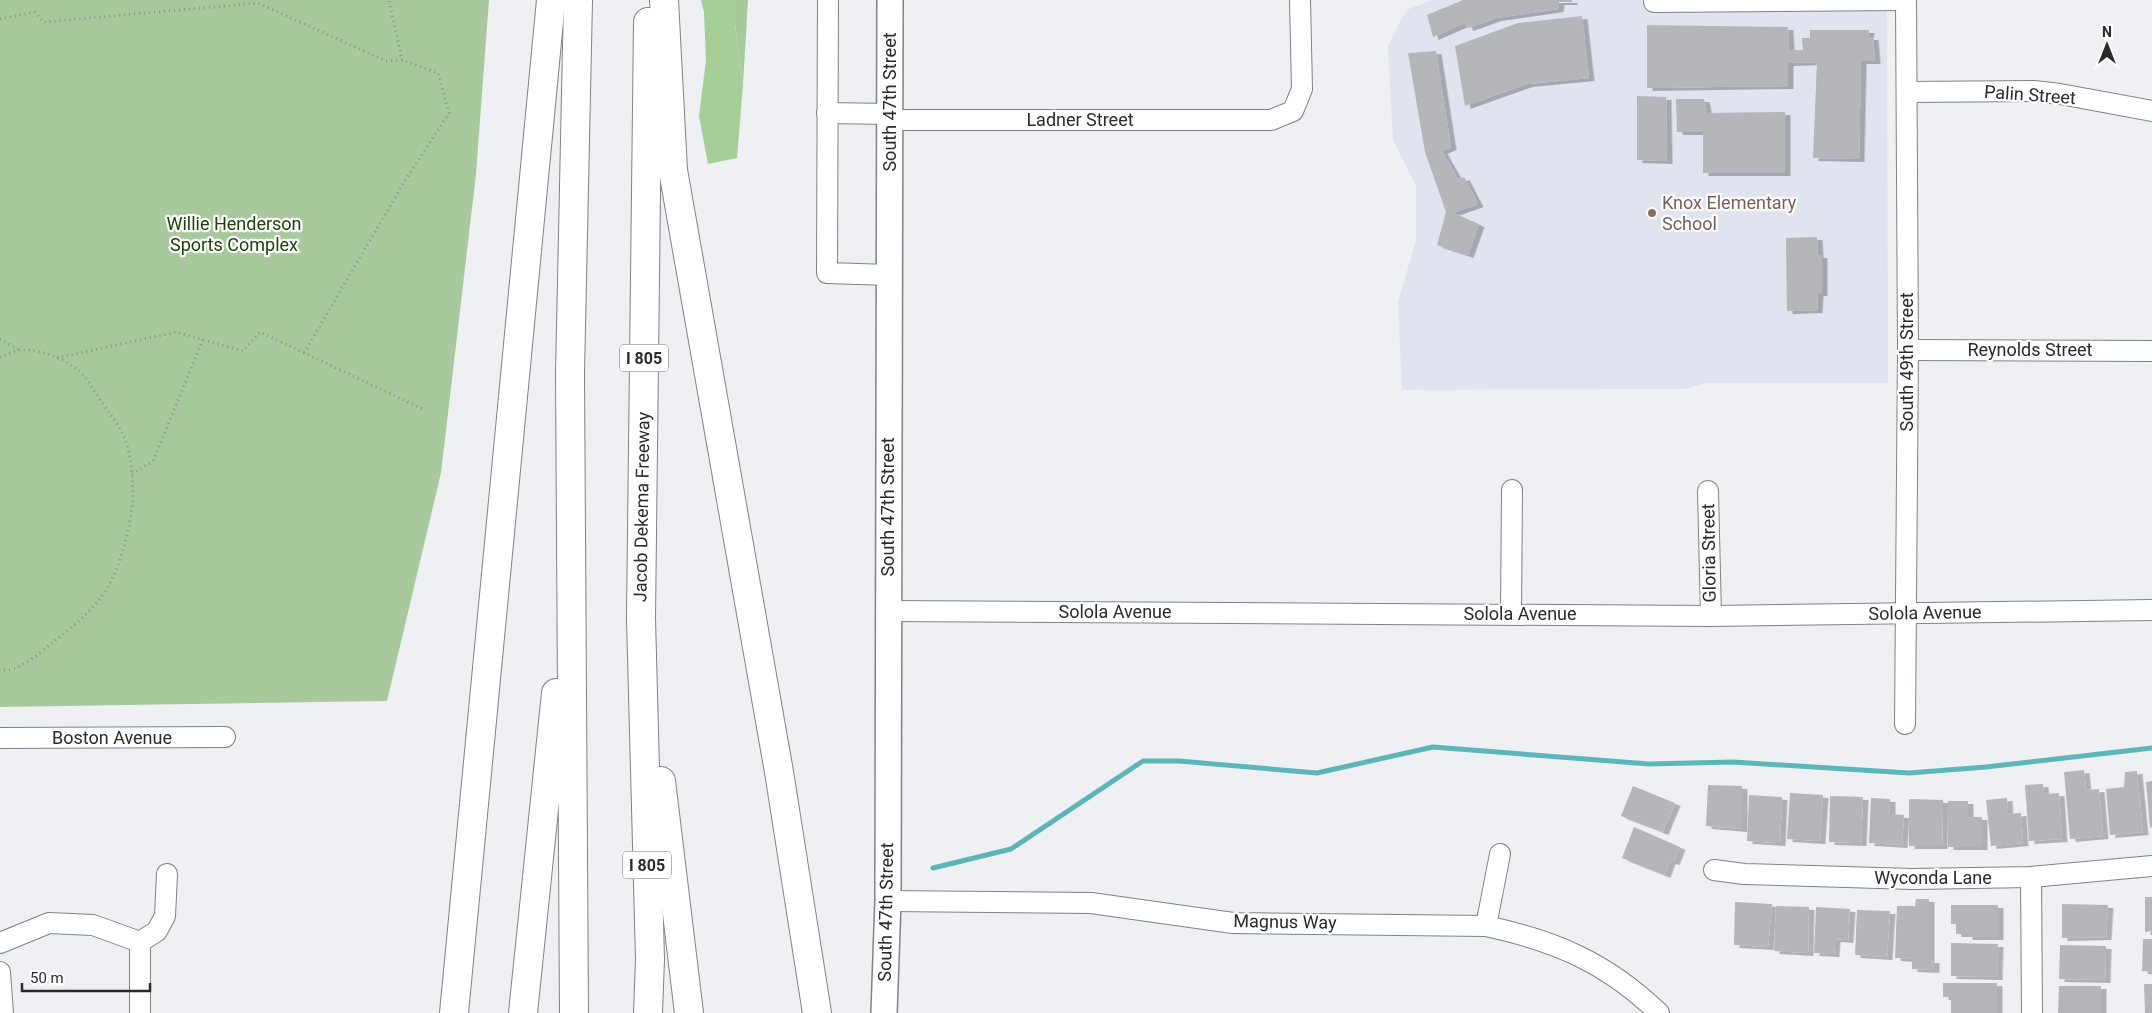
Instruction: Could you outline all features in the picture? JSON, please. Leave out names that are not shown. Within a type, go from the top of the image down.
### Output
[{"type":"highway","points":[[454,1013],[551,0]]},
{"type":"highway","points":[[523,1013],[555,709],[570,374],[578,0]]},
{"type":"highway","name":"Jacob Dekema Freeway","points":[[648,1013],[650,959],[641,618],[649,0]]},
{"type":"highway","points":[[664,0],[673,170],[779,772],[817,1013]]},
{"type":"highway","points":[[570,374],[574,1013]]},
{"type":"highway","points":[[641,618],[689,1013]]},
{"type":"main road","name":"South 47th Street","points":[[884,1013],[888,901],[890,0]]},
{"type":"street","points":[[828,0],[827,273],[889,275]]},
{"type":"street","name":"Ladner Street","points":[[827,113],[890,117],[1271,120],[1293,111],[1302,89],[1300,0]]},
{"type":"street","points":[[1654,2],[1902,0]]},
{"type":"street","name":"South 49th Street","points":[[1905,724],[1908,350],[1906,0]]},
{"type":"street","name":"Palin Street","points":[[1907,92],[2034,92],[2060,94],[2152,111]]},
{"type":"street","name":"Reynolds Street","points":[[1908,350],[2152,351]]},
{"type":"street","points":[[1511,614],[1512,490]]},
{"type":"street","name":"Gloria Street","points":[[1708,491],[1711,616]]},
{"type":"street","name":"Solola Avenue","points":[[888,611],[1711,616],[2152,610]]},
{"type":"street","name":"Boston Avenue","points":[[0,738],[225,738]]},
{"type":"street","points":[[1486,926],[1500,854]]},
{"type":"street","name":"Wyconda Lane","points":[[1714,870],[1744,874],[1889,879],[2031,877],[2152,866]]},
{"type":"street","points":[[140,942],[158,931],[165,916],[167,874]]},
{"type":"street","points":[[2031,877],[2032,1013]]},
{"type":"street","name":"Magnus Way","points":[[888,901],[1091,903],[1233,923],[1470,924],[1486,926],[1518,933],[1581,955],[1637,992],[1659,1013]]},
{"type":"street","points":[[0,943],[49,923],[93,925],[140,942]]},
{"type":"street","points":[[140,942],[140,1013]]},
{"type":"street","points":[[0,972],[1,1008],[3,1013]]},
{"type":"path","points":[[388,0],[402,60]]},
{"type":"path","points":[[0,19],[35,12],[43,22],[258,3],[386,61],[402,60],[438,74],[449,114],[403,184],[304,353]]},
{"type":"path","points":[[56,358],[176,332],[244,350],[260,332],[425,410]]},
{"type":"path","points":[[0,339],[20,350]]},
{"type":"path","points":[[132,474],[153,461],[203,339]]},
{"type":"path","points":[[0,357],[20,350],[36,351],[56,358],[79,370],[123,432],[132,474],[132,506],[127,535],[114,574],[96,604],[33,658],[7,671],[0,670]]},
{"type":"shaded area","name":"Knox Elementary School","points":[[1432,0],[1887,0],[1888,383],[1706,383],[1685,389],[1402,390],[1398,302],[1416,240],[1416,186],[1393,140],[1388,47],[1401,19],[1409,9]]},
{"type":"green space","name":"Willie Henderson Sports Complex","points":[[0,0],[489,0],[476,174],[441,473],[387,701],[0,707]]},
{"type":"green space","points":[[701,0],[735,0],[735,24],[743,84],[737,158],[708,164],[699,116],[706,60],[704,12]]},
{"type":"green space","points":[[735,0],[748,0],[743,84],[735,24]]},
{"type":"building","points":[[1463,0],[1572,0],[1572,2],[1559,2],[1558,9],[1496,18],[1468,28],[1465,23],[1433,37],[1427,15]]},
{"type":"building","points":[[1582,16],[1589,78],[1527,84],[1465,106],[1455,46],[1518,23]]},
{"type":"building","points":[[1647,25],[1788,27],[1789,50],[1803,50],[1802,38],[1810,38],[1810,30],[1869,30],[1868,37],[1873,37],[1875,61],[1861,61],[1859,159],[1813,158],[1817,62],[1788,63],[1788,86],[1647,88]]},
{"type":"building","points":[[1436,51],[1451,147],[1442,151],[1458,179],[1464,177],[1478,204],[1453,213],[1479,224],[1468,255],[1437,245],[1446,212],[1425,152],[1408,53]]},
{"type":"building","points":[[1637,96],[1666,97],[1667,161],[1637,160]]},
{"type":"building","points":[[1676,99],[1704,99],[1707,113],[1785,112],[1785,173],[1703,173],[1703,132],[1677,132]]},
{"type":"building","points":[[1817,237],[1818,255],[1822,255],[1822,293],[1818,293],[1817,310],[1787,311],[1786,238]]},
{"type":"building","points":[[2084,770],[2086,790],[2099,789],[2103,836],[2070,839],[2064,772]]},
{"type":"building","points":[[2137,771],[2143,832],[2110,835],[2106,789],[2124,787],[2125,772]]},
{"type":"building","points":[[2152,781],[2152,827],[2150,828],[2146,782]]},
{"type":"building","points":[[2043,784],[2044,794],[2059,793],[2062,839],[2029,841],[2025,785]]},
{"type":"building","points":[[1708,785],[1742,786],[1742,829],[1706,826]]},
{"type":"building","points":[[1633,786],[1675,803],[1663,832],[1621,816]]},
{"type":"building","points":[[1790,793],[1823,795],[1820,841],[1787,839]]},
{"type":"building","points":[[1749,795],[1782,797],[1780,843],[1747,841]]},
{"type":"building","points":[[1830,796],[1863,797],[1861,843],[1829,842]]},
{"type":"building","points":[[1871,798],[1890,799],[1890,814],[1904,815],[1902,845],[1869,843]]},
{"type":"building","points":[[2007,798],[2008,814],[2021,813],[2023,843],[1991,846],[1986,800]]},
{"type":"building","points":[[1909,799],[1943,800],[1942,846],[1909,846]]},
{"type":"building","points":[[1948,801],[1968,801],[1968,817],[1982,817],[1982,847],[1948,847]]},
{"type":"building","points":[[1634,827],[1680,847],[1674,862],[1670,861],[1665,875],[1622,858]]},
{"type":"building","points":[[2145,897],[2152,897],[2152,931],[2145,932]]},
{"type":"building","points":[[1916,899],[1929,899],[1929,960],[1934,960],[1934,970],[1912,969],[1912,959],[1895,958],[1897,906],[1915,906]]},
{"type":"building","points":[[1735,902],[1772,904],[1768,947],[1734,945]]},
{"type":"building","points":[[2062,904],[2108,905],[2106,937],[2062,938]]},
{"type":"building","points":[[1951,905],[1998,905],[1998,937],[1967,937],[1967,934],[1956,934],[1956,924],[1951,924]]},
{"type":"building","points":[[1776,906],[1809,907],[1808,953],[1774,951]]},
{"type":"building","points":[[1816,907],[1850,909],[1848,940],[1835,939],[1834,954],[1814,953]]},
{"type":"building","points":[[1857,910],[1890,911],[1887,957],[1855,955]]},
{"type":"building","points":[[2143,939],[2152,939],[2152,972],[2142,971]]},
{"type":"building","points":[[1951,943],[1998,944],[1997,977],[1951,976]]},
{"type":"building","points":[[2060,945],[2106,946],[2105,980],[2059,979]]},
{"type":"building","points":[[1943,983],[1997,983],[1997,1013],[1951,1013],[1951,997],[1943,997]]},
{"type":"building","points":[[2144,984],[2152,984],[2152,1013],[2145,1013]]},
{"type":"building","points":[[2059,986],[2101,986],[2101,1013],[2058,1013]]},
{"type":"waterway","points":[[933,868],[1011,849],[1143,761],[1179,761],[1317,773],[1433,747],[1649,764],[1733,762],[1909,773],[1986,767],[2152,748]]},
{"type":"place","name":"Knox Elementary School","points":[[1652,213]]}]
